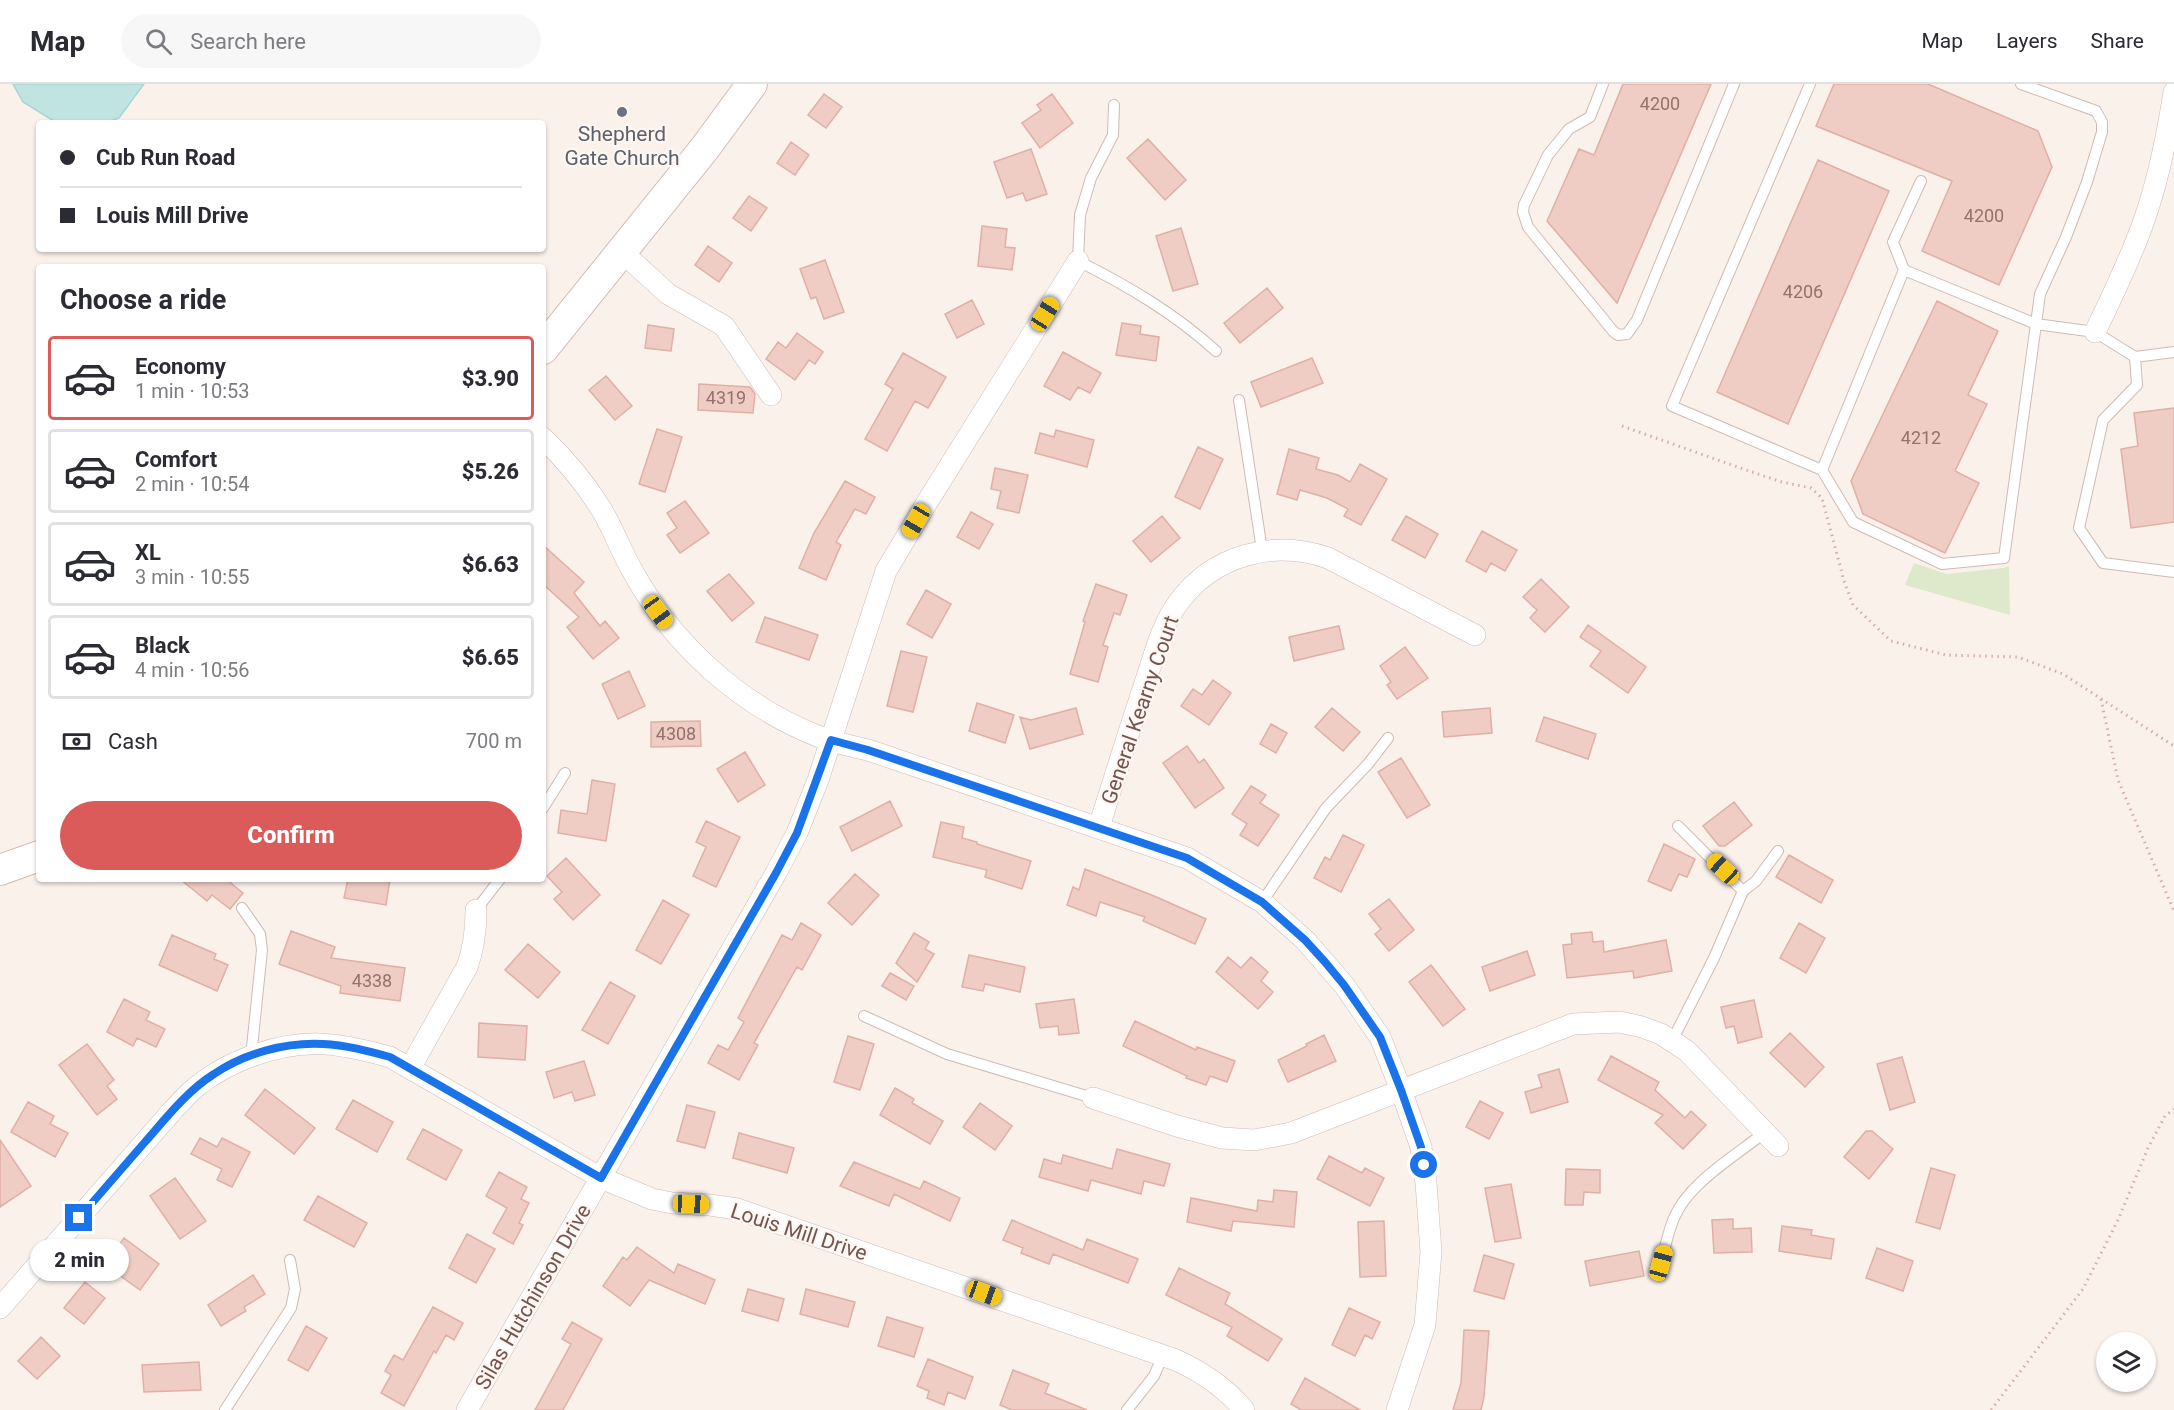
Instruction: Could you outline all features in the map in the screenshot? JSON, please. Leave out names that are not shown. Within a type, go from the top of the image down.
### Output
[{"type":"main road","points":[[546,345],[705,148],[752,84]]},
{"type":"main road","points":[[0,870],[36,857]]},
{"type":"street","points":[[2096,332],[2142,226],[2159,170],[2174,92]]},
{"type":"street","points":[[621,251],[668,294],[724,326],[771,395]]},
{"type":"street","name":"Silas Hutchinson Drive","points":[[467,1410],[797,833],[831,740],[886,571],[1078,261]]},
{"type":"street","points":[[546,441],[581,478],[604,513],[632,570],[651,602],[675,635],[710,670],[739,693],[818,736],[868,750],[1187,858],[1262,902],[1305,940],[1344,985],[1380,1037],[1421,1147],[1430,1214],[1431,1252],[1425,1325],[1397,1410]]},
{"type":"street","name":"General Kearny Court","points":[[1099,827],[1160,639],[1177,604],[1202,579],[1221,565],[1262,550],[1300,550],[1328,558],[1475,635]]},
{"type":"street","points":[[410,1068],[472,955],[476,932],[476,910]]},
{"type":"street","points":[[1093,1098],[1177,1126],[1222,1138],[1254,1140],[1291,1133],[1573,1024],[1620,1022],[1661,1034],[1687,1051],[1771,1139]]},
{"type":"street","name":"Louis Mill Drive","points":[[0,1308],[173,1110],[198,1085],[228,1065],[275,1048],[299,1044],[324,1044],[358,1048],[390,1057],[601,1178],[652,1199],[737,1209],[1163,1356],[1197,1370],[1225,1390],[1244,1410]]},
{"type":"lane","points":[[1603,84],[1590,117],[1569,129],[1548,155],[1524,205],[1523,212],[1528,226],[1618,335],[1627,333],[1636,320],[1734,84]]},
{"type":"lane","points":[[1810,84],[1672,406],[1822,470],[1852,522],[1942,564],[2004,558],[2040,294],[2066,237],[2087,182],[2102,132],[2102,122],[2096,111],[2021,84]]},
{"type":"lane","points":[[1114,105],[1113,135],[1091,178],[1080,215],[1078,261],[1125,285],[1155,304],[1179,320],[1216,351]]},
{"type":"lane","points":[[1822,470],[1904,270],[1893,242],[1921,181]]},
{"type":"lane","points":[[1904,270],[2036,324],[2096,332],[2135,357],[2174,352]]},
{"type":"lane","points":[[2135,357],[2137,385],[2103,420],[2079,528],[2103,563],[2174,572]]},
{"type":"lane","points":[[1239,400],[1262,550]]},
{"type":"lane","points":[[1262,902],[1326,808],[1368,764],[1388,738]]},
{"type":"lane","points":[[546,803],[565,773]]},
{"type":"lane","points":[[1678,826],[1743,891]]},
{"type":"lane","points":[[1672,1041],[1714,958],[1743,891],[1756,881],[1778,851]]},
{"type":"lane","points":[[476,910],[498,882]]},
{"type":"lane","points":[[242,908],[260,934],[262,951],[251,1057]]},
{"type":"lane","points":[[864,1016],[947,1054],[1093,1098]]},
{"type":"lane","points":[[1661,1263],[1674,1216],[1693,1190],[1724,1161],[1771,1139]]},
{"type":"lane","points":[[225,1410],[291,1308],[295,1289],[290,1260]]},
{"type":"lane","points":[[1127,1410],[1155,1376],[1163,1356]]},
{"type":"path","points":[[1622,426],[1782,482],[1811,488],[1822,498],[1844,581],[1853,605],[1891,641],[1946,655],[2018,657],[2063,674],[2174,746]]},
{"type":"path","points":[[2101,699],[2118,780],[2174,911]]},
{"type":"path","points":[[1991,1410],[2083,1289],[2118,1220],[2148,1148],[2165,1116],[2174,1109]]},
{"type":"green space","points":[[1914,563],[1947,574],[2009,566],[2010,615],[1905,585]]},
{"type":"water","points":[[13,84],[144,84],[119,118],[114,120],[52,120],[23,102]]},
{"type":"building","points":[[1623,84],[1711,84],[1617,303],[1547,221],[1579,149],[1594,155]]},
{"type":"building","points":[[1834,84],[1928,84],[2038,131],[2052,167],[1999,285],[1922,251],[1952,181],[1816,126]]},
{"type":"building","points":[[824,94],[842,107],[826,128],[808,115]]},
{"type":"building","points":[[1052,94],[1073,123],[1040,148],[1022,123],[1041,110],[1037,105]]},
{"type":"building","points":[[1148,139],[1186,180],[1165,200],[1127,158]]},
{"type":"building","points":[[791,142],[809,155],[795,175],[777,163]]},
{"type":"building","points":[[1031,149],[1047,194],[1026,201],[1023,193],[1007,198],[994,162]]},
{"type":"building","points":[[1818,160],[1889,191],[1788,424],[1717,392]]},
{"type":"building","points":[[749,196],[767,208],[751,231],[733,218]]},
{"type":"building","points":[[982,226],[1007,229],[1005,247],[1015,248],[1012,270],[978,266]]},
{"type":"building","points":[[1181,228],[1198,284],[1173,291],[1156,236]]},
{"type":"building","points":[[708,246],[732,263],[719,282],[695,265]]},
{"type":"building","points":[[825,260],[844,312],[824,319],[816,297],[811,299],[800,269]]},
{"type":"building","points":[[1267,288],[1283,308],[1240,343],[1224,323]]},
{"type":"building","points":[[972,300],[984,324],[957,338],[945,314]]},
{"type":"building","points":[[1937,301],[1998,331],[1968,395],[1987,404],[1955,471],[1979,483],[1945,553],[1863,514],[1851,481]]},
{"type":"building","points":[[1122,323],[1141,326],[1140,334],[1159,337],[1156,361],[1116,355]]},
{"type":"building","points":[[648,325],[674,329],[671,351],[645,348]]},
{"type":"building","points":[[797,333],[823,352],[815,364],[809,360],[795,380],[766,359],[778,342],[786,348]]},
{"type":"building","points":[[1063,352],[1101,373],[1090,393],[1078,387],[1070,400],[1044,386]]},
{"type":"building","points":[[903,353],[946,377],[928,408],[915,401],[887,451],[865,439],[893,389],[885,384]]},
{"type":"building","points":[[1312,358],[1323,383],[1261,407],[1251,382]]},
{"type":"building","points":[[606,376],[632,406],[615,420],[589,390]]},
{"type":"building","points":[[699,384],[750,387],[755,394],[753,413],[698,410]]},
{"type":"building","points":[[2174,408],[2174,522],[2131,528],[2121,449],[2138,446],[2134,413]]},
{"type":"building","points":[[657,429],[682,437],[665,492],[639,484]]},
{"type":"building","points":[[1056,430],[1094,440],[1087,467],[1035,453],[1040,433],[1054,437]]},
{"type":"building","points":[[1198,447],[1223,459],[1200,509],[1175,497]]},
{"type":"building","points":[[1289,449],[1319,458],[1316,469],[1338,475],[1350,482],[1360,464],[1387,479],[1361,525],[1344,516],[1348,509],[1327,498],[1300,490],[1297,500],[1277,494]]},
{"type":"building","points":[[995,468],[1028,475],[1019,513],[997,508],[1001,491],[991,489]]},
{"type":"building","points":[[845,481],[875,497],[866,514],[855,509],[836,542],[841,545],[826,580],[799,568],[814,533]]},
{"type":"building","points":[[685,501],[709,533],[680,553],[667,535],[677,528],[667,513]]},
{"type":"building","points":[[971,512],[993,524],[979,549],[957,537]]},
{"type":"building","points":[[1162,516],[1180,538],[1151,562],[1133,541]]},
{"type":"building","points":[[1406,516],[1438,534],[1425,558],[1392,540]]},
{"type":"building","points":[[1482,531],[1517,550],[1505,571],[1491,563],[1486,572],[1466,561]]},
{"type":"building","points":[[546,548],[584,582],[574,593],[600,626],[605,621],[619,638],[593,659],[567,627],[579,617],[546,587]]},
{"type":"building","points":[[729,574],[754,603],[732,621],[707,591]]},
{"type":"building","points":[[1541,579],[1569,607],[1545,632],[1530,618],[1537,610],[1523,597]]},
{"type":"building","points":[[1096,584],[1127,595],[1120,615],[1114,613],[1103,645],[1108,647],[1098,682],[1070,674],[1085,622],[1083,621]]},
{"type":"building","points":[[926,590],[951,604],[932,638],[907,624]]},
{"type":"building","points":[[765,617],[818,635],[809,660],[756,642]]},
{"type":"building","points":[[1588,625],[1646,667],[1628,693],[1590,666],[1601,651],[1580,637]]},
{"type":"building","points":[[1339,626],[1344,649],[1294,661],[1289,637]]},
{"type":"building","points":[[1405,647],[1428,678],[1397,699],[1387,685],[1391,682],[1380,666]]},
{"type":"building","points":[[901,651],[927,657],[913,712],[887,706]]},
{"type":"building","points":[[629,671],[645,706],[618,719],[602,684]]},
{"type":"building","points":[[1213,680],[1231,693],[1209,725],[1181,706],[1193,689],[1202,695]]},
{"type":"building","points":[[977,703],[1014,715],[1005,743],[969,731]]},
{"type":"building","points":[[1076,708],[1083,734],[1030,749],[1020,717],[1031,720]]},
{"type":"building","points":[[1332,708],[1360,732],[1343,751],[1315,727]]},
{"type":"building","points":[[1490,708],[1492,733],[1444,737],[1442,712]]},
{"type":"building","points":[[1544,717],[1596,734],[1588,759],[1536,741]]},
{"type":"building","points":[[700,721],[701,746],[651,747],[651,722]]},
{"type":"building","points":[[1271,724],[1287,733],[1276,753],[1260,744]]},
{"type":"building","points":[[1187,746],[1199,763],[1204,759],[1224,788],[1195,808],[1163,763]]},
{"type":"building","points":[[745,752],[765,785],[738,802],[717,769]]},
{"type":"building","points":[[1401,758],[1430,805],[1407,818],[1378,772]]},
{"type":"building","points":[[592,780],[615,784],[606,841],[558,833],[561,810],[587,814]]},
{"type":"building","points":[[1251,786],[1266,795],[1260,803],[1279,815],[1258,846],[1240,835],[1247,824],[1232,814]]},
{"type":"building","points":[[890,801],[902,826],[852,851],[840,827]]},
{"type":"building","points":[[1734,802],[1752,825],[1725,846],[1719,846],[1703,826]]},
{"type":"building","points":[[706,821],[740,837],[716,887],[693,876],[706,847],[696,842]]},
{"type":"building","points":[[941,822],[964,827],[962,838],[1031,861],[1022,889],[985,877],[987,870],[933,857]]},
{"type":"building","points":[[1343,835],[1364,845],[1341,892],[1314,878],[1325,857],[1330,860]]},
{"type":"building","points":[[1664,844],[1695,859],[1687,877],[1679,874],[1671,891],[1648,881]]},
{"type":"building","points":[[1789,855],[1833,880],[1821,903],[1776,877]]},
{"type":"building","points":[[566,858],[600,895],[573,920],[554,899],[562,892],[547,876]]},
{"type":"building","points":[[1085,869],[1206,919],[1195,944],[1143,921],[1145,917],[1100,902],[1096,916],[1067,905],[1073,887],[1079,890]]},
{"type":"building","points":[[855,874],[879,895],[852,925],[828,903]]},
{"type":"building","points":[[184,882],[230,882],[243,893],[230,909],[212,895],[207,901]]},
{"type":"building","points":[[347,882],[390,882],[386,905],[344,898]]},
{"type":"building","points":[[1389,899],[1414,930],[1389,951],[1375,934],[1381,929],[1369,914]]},
{"type":"building","points":[[663,900],[689,915],[661,964],[636,950]]},
{"type":"building","points":[[801,923],[821,935],[802,970],[797,967],[754,1043],[758,1045],[739,1080],[708,1063],[718,1045],[728,1050],[744,1022],[738,1018],[782,935],[792,940]]},
{"type":"building","points":[[1799,923],[1825,938],[1806,973],[1780,958]]},
{"type":"building","points":[[291,931],[335,947],[331,958],[405,968],[400,1001],[340,993],[341,986],[279,964]]},
{"type":"building","points":[[1592,932],[1593,942],[1603,941],[1604,952],[1666,940],[1672,971],[1634,978],[1633,971],[1567,978],[1563,945],[1572,944],[1571,934]]},
{"type":"building","points":[[914,933],[929,942],[925,949],[934,954],[917,982],[896,963]]},
{"type":"building","points":[[172,935],[216,954],[214,959],[228,965],[217,991],[159,965]]},
{"type":"building","points":[[528,944],[560,972],[538,998],[505,970]]},
{"type":"building","points":[[1527,951],[1535,975],[1490,991],[1482,967]]},
{"type":"building","points":[[969,955],[1025,967],[1020,992],[985,984],[983,991],[962,987]]},
{"type":"building","points":[[1228,957],[1241,968],[1251,957],[1268,972],[1261,981],[1273,992],[1258,1009],[1216,972]]},
{"type":"building","points":[[1431,965],[1465,1009],[1443,1026],[1409,982]]},
{"type":"building","points":[[890,973],[914,986],[906,1000],[882,986]]},
{"type":"building","points":[[610,982],[635,996],[608,1044],[582,1030]]},
{"type":"building","points":[[124,999],[150,1012],[146,1020],[165,1029],[156,1047],[137,1038],[133,1046],[107,1032]]},
{"type":"building","points":[[1074,999],[1079,1033],[1059,1035],[1058,1026],[1040,1028],[1036,1004]]},
{"type":"building","points":[[1754,1000],[1762,1037],[1738,1043],[1734,1026],[1726,1028],[1721,1007]]},
{"type":"building","points":[[1135,1021],[1196,1050],[1197,1047],[1235,1061],[1227,1082],[1210,1076],[1206,1085],[1186,1078],[1187,1076],[1123,1046]]},
{"type":"building","points":[[479,1023],[527,1026],[525,1060],[478,1057]]},
{"type":"building","points":[[1790,1033],[1824,1067],[1805,1087],[1770,1053]]},
{"type":"building","points":[[1324,1035],[1336,1061],[1288,1082],[1278,1060]]},
{"type":"building","points":[[848,1036],[874,1044],[860,1090],[834,1082]]},
{"type":"building","points":[[87,1044],[114,1080],[107,1086],[117,1099],[97,1115],[59,1065]]},
{"type":"building","points":[[1611,1056],[1659,1082],[1655,1090],[1685,1118],[1691,1111],[1706,1125],[1683,1149],[1655,1123],[1663,1115],[1598,1080]]},
{"type":"building","points":[[1902,1057],[1915,1102],[1890,1110],[1877,1064]]},
{"type":"building","points":[[584,1061],[595,1095],[575,1101],[572,1092],[554,1098],[546,1072]]},
{"type":"building","points":[[1559,1069],[1568,1102],[1531,1113],[1525,1092],[1542,1087],[1538,1075]]},
{"type":"building","points":[[895,1088],[914,1099],[912,1103],[943,1121],[930,1144],[880,1115]]},
{"type":"building","points":[[265,1089],[315,1128],[294,1154],[245,1115]]},
{"type":"building","points":[[353,1100],[393,1122],[377,1152],[336,1129]]},
{"type":"building","points":[[1480,1101],[1503,1113],[1489,1139],[1466,1127]]},
{"type":"building","points":[[28,1102],[54,1116],[50,1124],[68,1133],[55,1157],[11,1132]]},
{"type":"building","points":[[980,1103],[1012,1126],[995,1150],[963,1127]]},
{"type":"building","points":[[687,1105],[715,1112],[705,1148],[677,1141]]},
{"type":"building","points":[[423,1129],[462,1150],[446,1180],[407,1159]]},
{"type":"building","points":[[1866,1131],[1872,1131],[1893,1149],[1869,1179],[1844,1157]]},
{"type":"building","points":[[739,1133],[794,1148],[787,1173],[733,1158]]},
{"type":"building","points":[[200,1138],[217,1147],[222,1138],[250,1152],[232,1187],[217,1180],[222,1169],[191,1154]]},
{"type":"building","points":[[0,1140],[31,1186],[0,1207]]},
{"type":"building","points":[[1117,1149],[1170,1164],[1164,1186],[1144,1181],[1141,1194],[1091,1180],[1088,1191],[1039,1177],[1044,1159],[1061,1164],[1063,1155],[1112,1169]]},
{"type":"building","points":[[1329,1156],[1362,1173],[1365,1168],[1384,1178],[1370,1206],[1317,1179]]},
{"type":"building","points":[[854,1162],[920,1189],[924,1181],[960,1198],[950,1221],[894,1194],[889,1206],[840,1186]]},
{"type":"building","points":[[1931,1168],[1955,1175],[1940,1229],[1916,1222]]},
{"type":"building","points":[[1566,1169],[1600,1170],[1600,1193],[1584,1192],[1583,1205],[1565,1205]]},
{"type":"building","points":[[499,1172],[527,1187],[521,1199],[529,1203],[519,1223],[523,1225],[513,1244],[493,1233],[507,1208],[486,1196]]},
{"type":"building","points":[[175,1178],[206,1221],[180,1239],[150,1196]]},
{"type":"building","points":[[1511,1184],[1521,1238],[1495,1242],[1485,1188]]},
{"type":"building","points":[[1274,1190],[1297,1192],[1294,1227],[1233,1221],[1231,1231],[1187,1222],[1191,1198],[1257,1211],[1258,1200],[1273,1202]]},
{"type":"building","points":[[318,1196],[367,1223],[354,1247],[304,1220]]},
{"type":"building","points":[[1733,1219],[1733,1229],[1751,1228],[1752,1252],[1714,1253],[1712,1220]]},
{"type":"building","points":[[1012,1220],[1083,1250],[1087,1239],[1138,1259],[1128,1283],[1053,1254],[1049,1264],[1021,1253],[1023,1248],[1003,1240]]},
{"type":"building","points":[[1384,1221],[1386,1276],[1360,1277],[1358,1222]]},
{"type":"building","points":[[1782,1226],[1812,1230],[1811,1235],[1834,1239],[1831,1259],[1779,1251]]},
{"type":"building","points":[[467,1234],[495,1249],[476,1283],[449,1268]]},
{"type":"building","points":[[124,1238],[159,1264],[140,1290],[105,1265]]},
{"type":"building","points":[[637,1247],[674,1273],[678,1264],[715,1280],[705,1304],[649,1280],[630,1306],[603,1286],[623,1257],[627,1260]]},
{"type":"building","points":[[1877,1248],[1913,1261],[1903,1291],[1866,1278]]},
{"type":"building","points":[[1639,1251],[1644,1276],[1590,1286],[1585,1261]]},
{"type":"building","points":[[1484,1255],[1514,1264],[1504,1299],[1474,1291]]},
{"type":"building","points":[[1179,1268],[1230,1293],[1225,1304],[1282,1339],[1268,1361],[1227,1336],[1232,1327],[1166,1295]]},
{"type":"building","points":[[253,1275],[265,1294],[244,1307],[246,1311],[221,1326],[208,1305]]},
{"type":"building","points":[[85,1282],[105,1298],[84,1324],[64,1308]]},
{"type":"building","points":[[748,1289],[784,1299],[778,1321],[742,1311]]},
{"type":"building","points":[[806,1289],[855,1302],[848,1327],[800,1314]]},
{"type":"building","points":[[433,1307],[463,1323],[454,1340],[446,1335],[436,1353],[434,1351],[404,1406],[381,1393],[391,1375],[385,1371],[394,1355],[403,1360]]},
{"type":"building","points":[[1349,1308],[1380,1322],[1372,1339],[1365,1335],[1355,1356],[1332,1345]]},
{"type":"building","points":[[887,1317],[923,1328],[914,1357],[878,1346]]},
{"type":"building","points":[[572,1322],[602,1339],[563,1410],[535,1410],[571,1344],[562,1339]]},
{"type":"building","points":[[306,1326],[327,1338],[308,1371],[288,1360]]},
{"type":"building","points":[[1464,1330],[1489,1331],[1481,1410],[1453,1410],[1461,1383]]},
{"type":"building","points":[[41,1337],[60,1356],[37,1379],[18,1361]]},
{"type":"building","points":[[928,1359],[973,1377],[965,1399],[948,1392],[944,1405],[927,1398],[929,1391],[917,1386]]},
{"type":"building","points":[[199,1362],[201,1390],[144,1392],[142,1365]]},
{"type":"building","points":[[1013,1370],[1049,1384],[1045,1393],[1087,1410],[1012,1410],[1000,1405]]},
{"type":"building","points":[[1305,1378],[1360,1410],[1301,1410],[1291,1404]]},
{"type":"place","name":"Shepherd Gate Church","points":[[622,112]]},
{"type":"route","points":[[79,1218],[173,1110],[198,1085],[228,1065],[275,1048],[299,1044],[358,1048],[390,1057],[601,1178],[776,873],[797,833],[831,740],[868,750],[1187,858],[1262,902],[1305,940],[1325,962],[1380,1037],[1421,1147],[1424,1165]]}]
